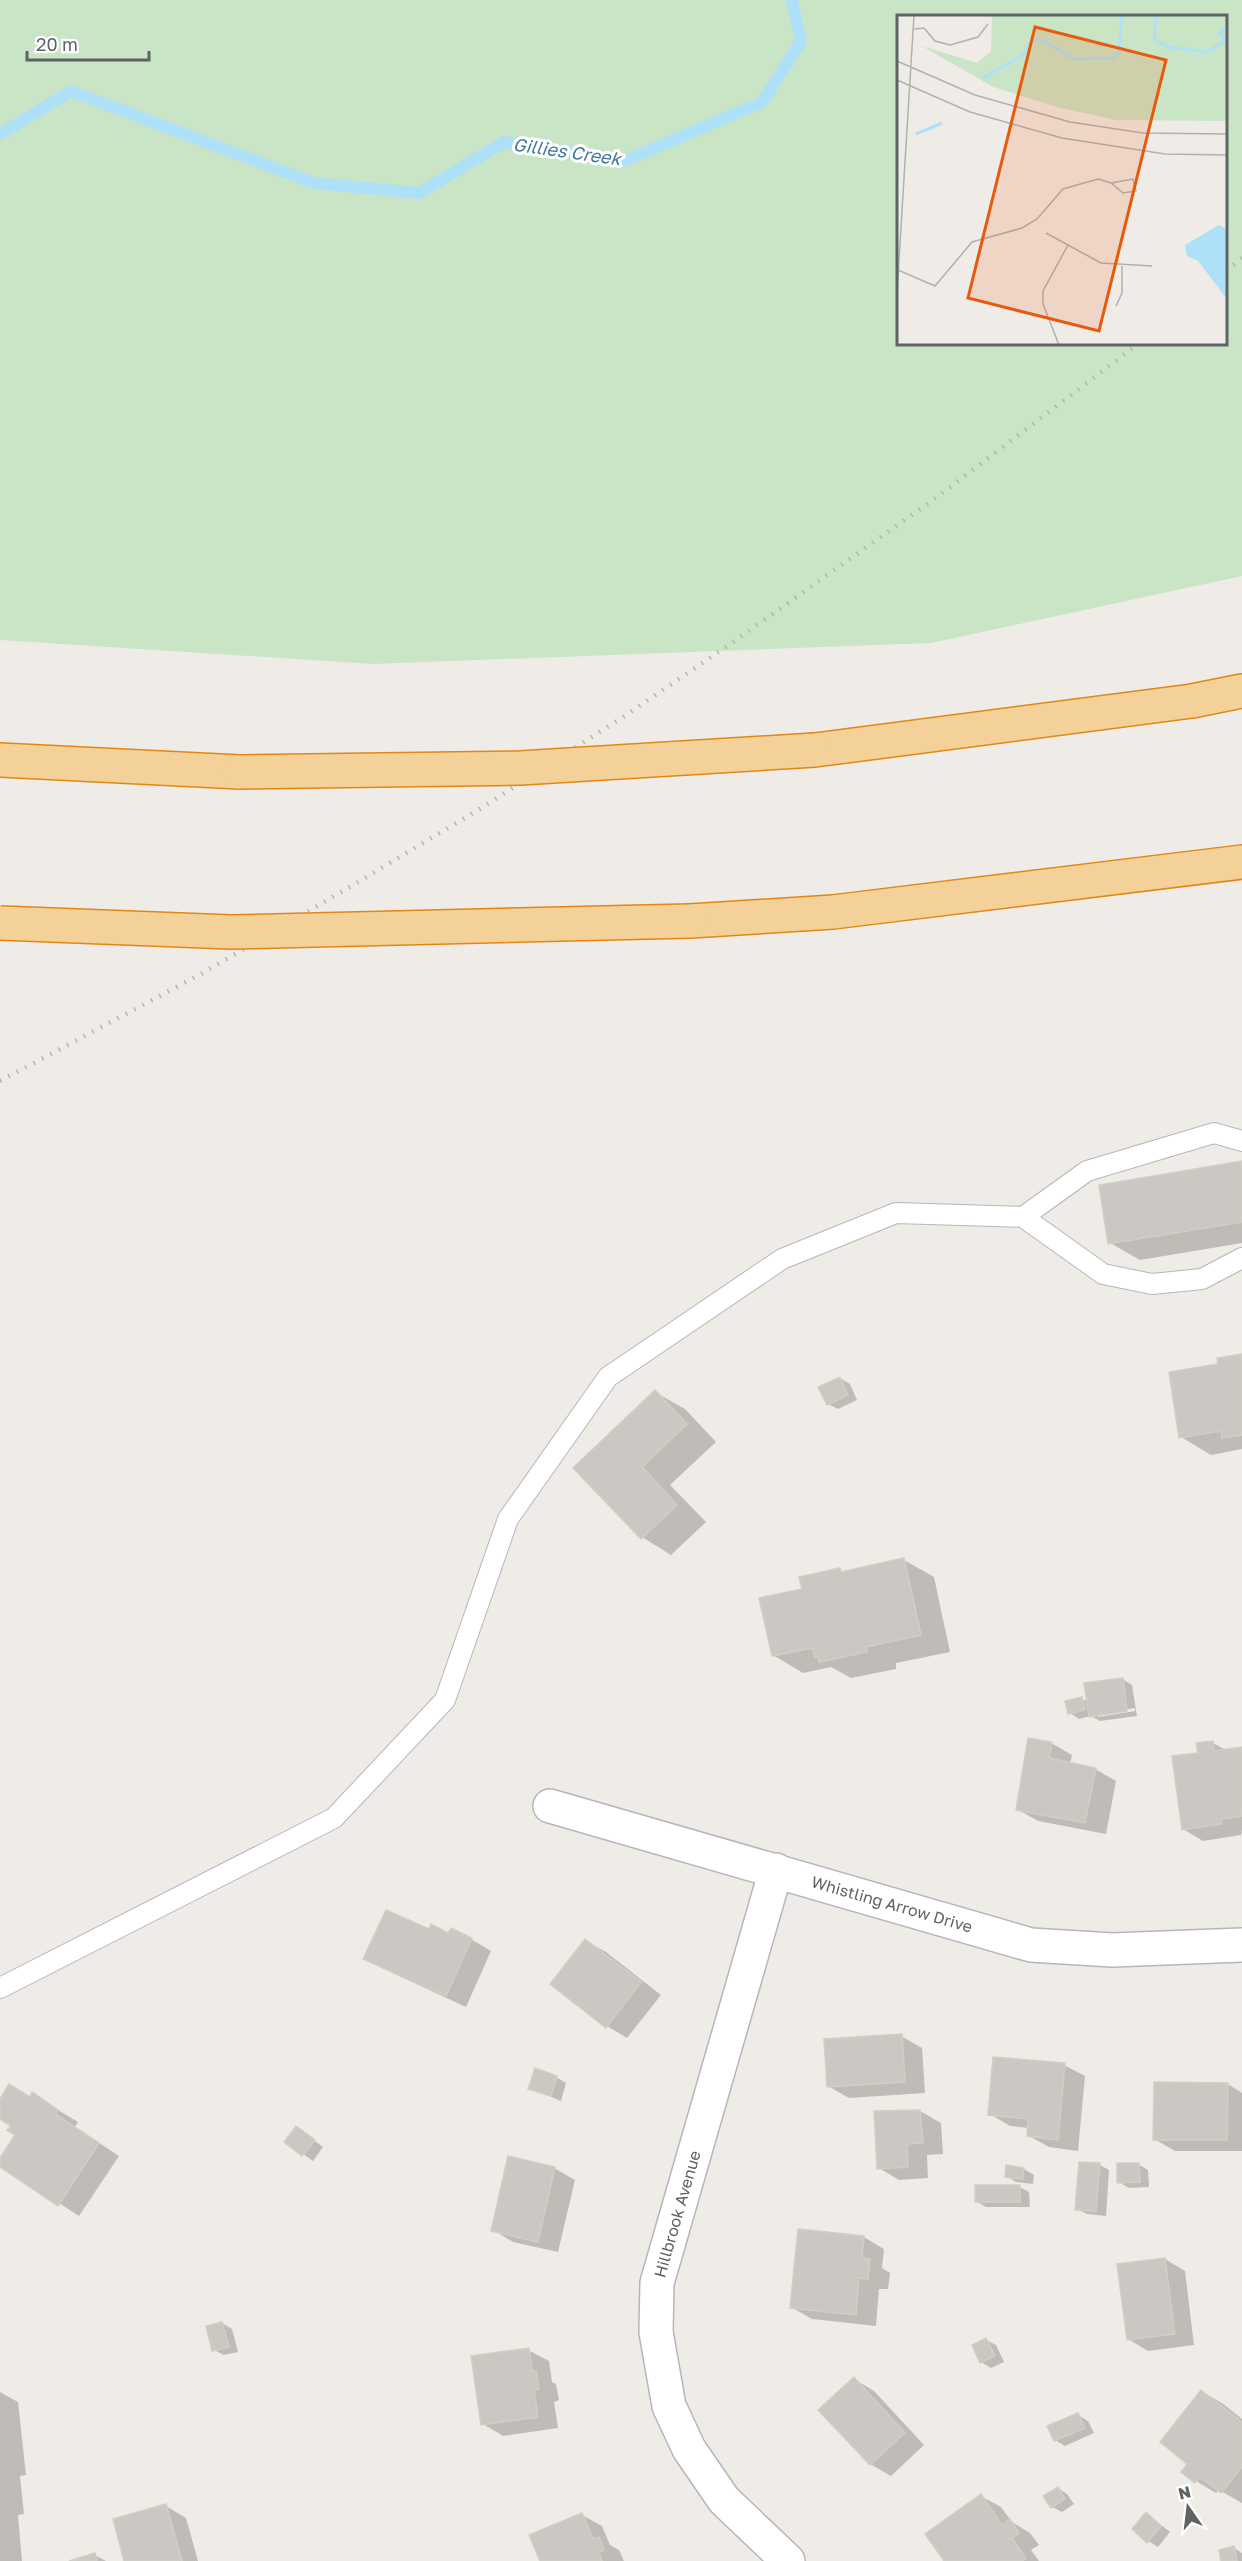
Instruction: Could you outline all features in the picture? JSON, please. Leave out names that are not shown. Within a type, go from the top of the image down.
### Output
[{"type":"highway","points":[[0,760],[240,772],[520,768],[814,750],[1180,702],[1242,691]]},
{"type":"highway","points":[[0,923],[231,932],[690,921],[833,912],[1242,862]]},
{"type":"street","name":"Whistling Arrow Drive","points":[[550,1806],[1031,1945],[1112,1950],[1242,1945]]},
{"type":"street","name":"Hillbrook Avenue","points":[[776,1870],[657,2283],[656,2332],[669,2406],[689,2449],[724,2500],[788,2561]]},
{"type":"lane","points":[[1023,1217],[1087,1171],[1214,1133],[1242,1141]]},
{"type":"lane","points":[[0,1988],[334,1818],[445,1700],[508,1519],[608,1377],[782,1258],[896,1213],[1023,1217],[1103,1274],[1152,1284],[1202,1279],[1242,1258]]},
{"type":"green space","points":[[0,0],[1242,0],[1242,576],[931,643],[373,664],[0,640]]},
{"type":"building","points":[[1242,1161],[1242,1222],[1108,1244],[1099,1185]]},
{"type":"building","points":[[1242,1354],[1242,1435],[1222,1438],[1221,1431],[1179,1438],[1169,1372],[1218,1364],[1217,1358]]},
{"type":"building","points":[[840,1377],[848,1395],[827,1405],[818,1387]]},
{"type":"building","points":[[655,1390],[687,1424],[642,1467],[677,1505],[641,1539],[573,1468]]},
{"type":"building","points":[[904,1558],[921,1635],[866,1647],[867,1652],[819,1662],[812,1648],[772,1656],[759,1598],[802,1589],[799,1577],[840,1568],[841,1572]]},
{"type":"building","points":[[1123,1678],[1127,1711],[1089,1717],[1084,1683]]},
{"type":"building","points":[[1082,1697],[1085,1710],[1068,1714],[1065,1701]]},
{"type":"building","points":[[1028,1738],[1052,1742],[1049,1758],[1096,1768],[1085,1823],[1016,1810]]},
{"type":"building","points":[[1213,1741],[1214,1751],[1242,1747],[1242,1816],[1221,1819],[1222,1824],[1182,1830],[1172,1756],[1198,1753],[1196,1743]]},
{"type":"building","points":[[386,1910],[429,1929],[431,1924],[448,1933],[451,1928],[472,1938],[446,1996],[363,1959]]},
{"type":"building","points":[[585,1939],[641,1982],[606,2028],[550,1984]]},
{"type":"building","points":[[902,2034],[905,2082],[827,2087],[824,2039]]},
{"type":"building","points":[[993,2057],[1065,2063],[1058,2140],[1027,2136],[1028,2119],[988,2115]]},
{"type":"building","points":[[535,2068],[557,2076],[551,2096],[528,2089]]},
{"type":"building","points":[[1154,2082],[1228,2083],[1227,2140],[1153,2140]]},
{"type":"building","points":[[9,2084],[30,2097],[32,2092],[58,2110],[55,2114],[99,2143],[58,2206],[0,2167],[0,2158],[15,2135],[7,2130],[11,2126],[0,2119],[0,2099]]},
{"type":"building","points":[[920,2110],[923,2143],[907,2144],[908,2167],[877,2169],[874,2111]]},
{"type":"building","points":[[296,2126],[315,2140],[302,2156],[284,2142]]},
{"type":"building","points":[[508,2156],[555,2167],[538,2242],[491,2231]]},
{"type":"building","points":[[1079,2162],[1100,2163],[1096,2211],[1075,2210]]},
{"type":"building","points":[[1117,2163],[1139,2163],[1140,2182],[1117,2183]]},
{"type":"building","points":[[1006,2165],[1024,2168],[1023,2179],[1005,2177]]},
{"type":"building","points":[[975,2185],[1020,2185],[1020,2202],[975,2202]]},
{"type":"building","points":[[798,2229],[864,2236],[862,2258],[870,2259],[868,2279],[859,2278],[856,2315],[790,2308]]},
{"type":"building","points":[[1165,2258],[1175,2334],[1127,2340],[1117,2264]]},
{"type":"building","points":[[222,2322],[229,2347],[212,2351],[206,2326]]},
{"type":"building","points":[[986,2338],[995,2356],[980,2363],[972,2345]]},
{"type":"building","points":[[529,2348],[532,2371],[536,2371],[539,2389],[534,2390],[538,2417],[481,2425],[471,2356]]},
{"type":"building","points":[[854,2377],[905,2433],[870,2465],[818,2410]]},
{"type":"building","points":[[1201,2390],[1242,2422],[1242,2467],[1221,2493],[1200,2477],[1195,2483],[1181,2472],[1187,2464],[1160,2442]]},
{"type":"building","points":[[1078,2413],[1085,2428],[1054,2441],[1047,2426]]},
{"type":"building","points":[[1058,2487],[1065,2499],[1051,2508],[1043,2496]]},
{"type":"building","points":[[981,2494],[1002,2525],[1010,2519],[1019,2533],[1012,2538],[1026,2558],[1022,2561],[944,2561],[925,2534]]},
{"type":"building","points":[[166,2504],[182,2561],[124,2561],[113,2519]]},
{"type":"building","points":[[1146,2512],[1161,2526],[1147,2543],[1132,2529]]},
{"type":"building","points":[[582,2513],[593,2539],[599,2537],[604,2550],[599,2552],[602,2561],[540,2561],[529,2535]]},
{"type":"building","points":[[1234,2546],[1237,2561],[1221,2561],[1219,2550]]},
{"type":"building","points":[[95,2553],[97,2561],[69,2561]]},
{"type":"waterway","name":"Gillies Creek","points":[[0,134],[71,91],[314,183],[419,193],[504,142],[624,161],[762,102],[801,41],[792,0]]},
{"type":"railway","points":[[1227,270],[1242,258]]},
{"type":"railway","points":[[0,1081],[201,974],[478,810],[623,717],[937,497],[1137,345]]}]
